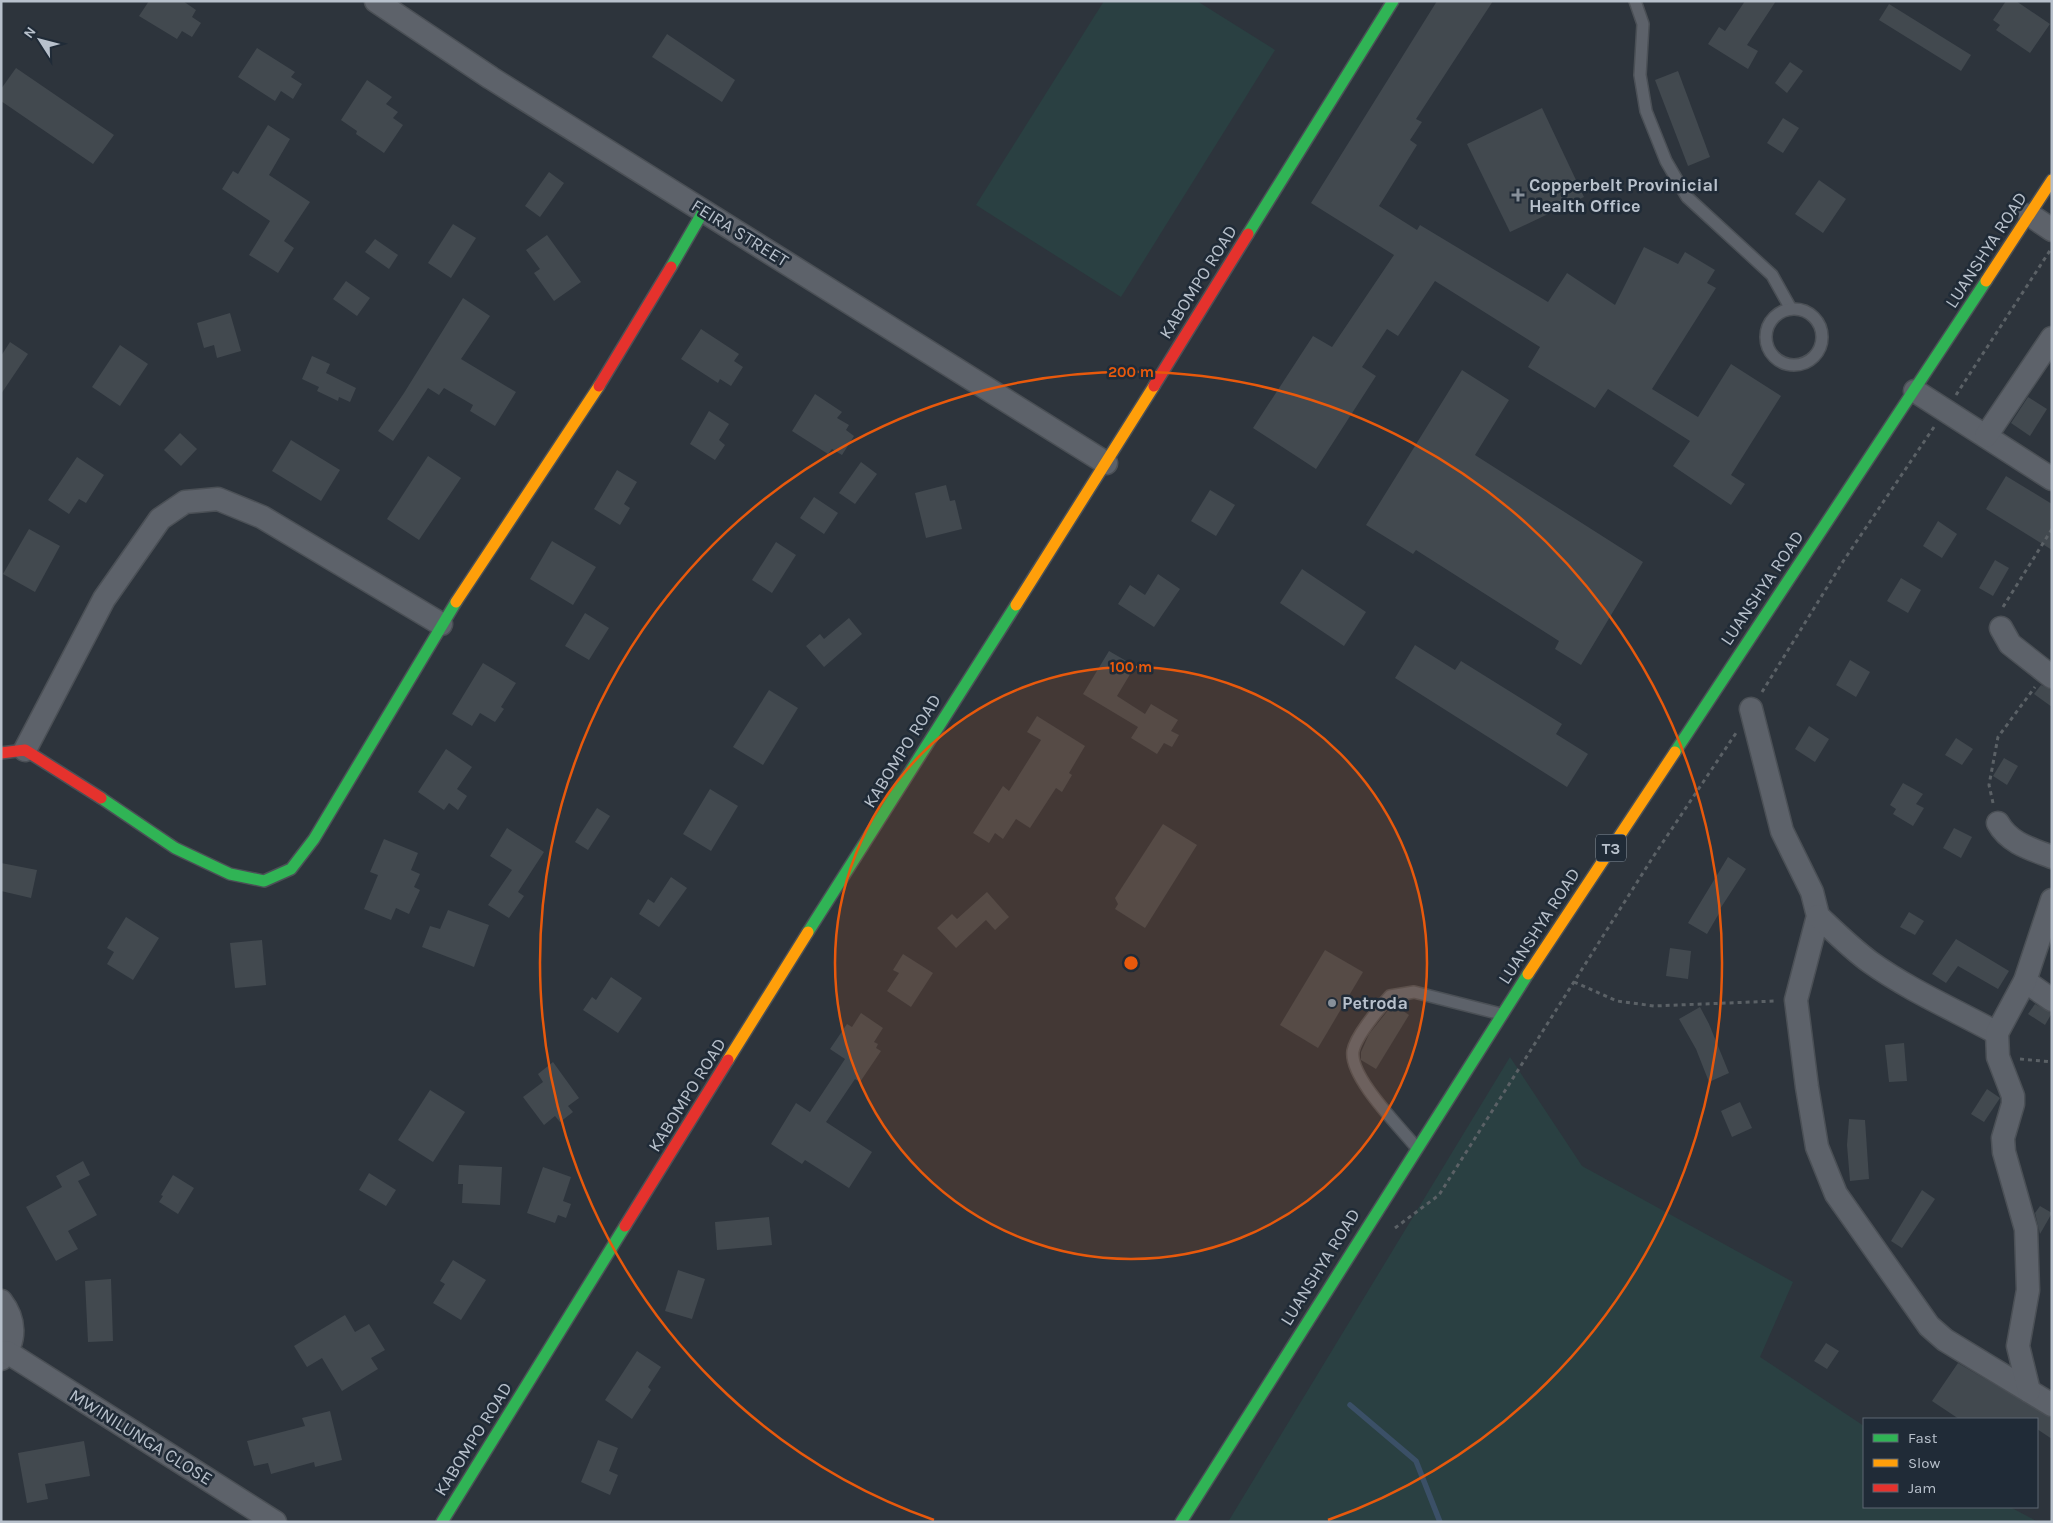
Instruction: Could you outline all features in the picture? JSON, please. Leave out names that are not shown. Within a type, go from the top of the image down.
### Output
[{"type":"main road","name":"KABOMPO ROAD","points":[[442,1522],[784,971],[1106,463],[1393,1]]},
{"type":"main road","name":"LUANSHYA ROAD","points":[[1181,1522],[1416,1147],[1502,1014],[1915,391],[2052,180]]},
{"type":"main road","points":[[1,753],[25,750],[86,788],[175,848],[230,874],[264,881],[291,869],[314,839],[441,624],[617,359],[704,210]]},
{"type":"street","name":"FEIRA STREET","points":[[376,1],[491,78],[1106,463]]},
{"type":"street","points":[[2030,215],[2052,230]]},
{"type":"street","points":[[1986,436],[2052,338]]},
{"type":"street","points":[[1915,391],[2052,479]]},
{"type":"street","points":[[25,750],[104,599],[160,519],[185,502],[218,499],[262,518],[441,624]]},
{"type":"street","points":[[2001,628],[2010,644],[2047,673]]},
{"type":"street","points":[[1751,709],[1782,832],[1812,892],[1818,916],[1796,1000],[1817,1147],[1836,1194],[1930,1326],[1945,1340],[2052,1405]]},
{"type":"street","points":[[1998,823],[2002,830],[2014,841],[2052,857]]},
{"type":"street","points":[[2029,1391],[2018,1346],[2028,1290],[2026,1229],[2004,1152],[2003,1138],[2013,1104],[2013,1096],[1998,1056],[1997,1033],[2025,981],[2052,900]]},
{"type":"street","points":[[1818,916],[1846,944],[1870,962],[1902,982],[1997,1033]]},
{"type":"street","points":[[2025,981],[2052,1000]]},
{"type":"street","name":"MWINILUNGA CLOSE","points":[[1,1301],[11,1317],[13,1335],[4,1356],[275,1522]]},
{"type":"lane","points":[[1635,1],[1643,24],[1640,75],[1646,112],[1666,161],[1687,197],[1772,275],[1791,309],[1809,314],[1816,320],[1822,338],[1815,356],[1807,362],[1798,365],[1779,361],[1767,346],[1766,336],[1773,318],[1791,309]]},
{"type":"lane","points":[[1416,1147],[1357,1073],[1353,1051],[1369,1021],[1390,996],[1414,992],[1502,1014]]},
{"type":"path","points":[[1393,1230],[1439,1195],[1652,857],[1751,709],[1844,560],[1946,411],[2052,247]]},
{"type":"path","points":[[2001,628],[2003,607],[2052,529]]},
{"type":"path","points":[[1998,823],[1989,785],[1998,737],[2047,673]]},
{"type":"path","points":[[1574,982],[1617,1001],[1654,1006],[1796,1000]]},
{"type":"path","points":[[1998,1056],[2052,1062]]},
{"type":"green space","points":[[1104,1],[1197,1],[1275,50],[1121,297],[976,205]]},
{"type":"green space","points":[[1510,1057],[1582,1166],[1793,1282],[1760,1357],[1863,1425],[1863,1508],[2012,1508],[2038,1522],[1228,1522]]},
{"type":"building","points":[[149,1],[183,1],[196,10],[192,17],[201,23],[192,37],[182,31],[177,39],[139,16]]},
{"type":"building","points":[[1437,1],[1493,1],[1416,119],[1422,122],[1410,140],[1417,145],[1379,206],[1417,230],[1420,225],[1548,302],[1567,273],[1615,305],[1644,247],[1678,264],[1685,252],[1715,270],[1707,283],[1716,288],[1652,389],[1698,417],[1731,364],[1781,396],[1731,475],[1745,484],[1731,505],[1673,466],[1690,441],[1608,389],[1595,408],[1528,367],[1540,347],[1435,281],[1398,336],[1387,329],[1362,367],[1376,376],[1316,469],[1253,428],[1313,336],[1332,347],[1394,255],[1311,203]]},
{"type":"building","points":[[1745,1],[1776,1],[1747,45],[1758,51],[1748,69],[1708,44],[1719,27],[1725,31]]},
{"type":"building","points":[[2006,1],[2016,1],[2050,24],[2030,53],[1996,30],[2000,25],[1993,20]]},
{"type":"building","points":[[1889,4],[1971,55],[1961,71],[1879,20]]},
{"type":"building","points":[[667,34],[735,80],[722,102],[652,57]]},
{"type":"building","points":[[257,48],[295,72],[291,77],[302,84],[293,99],[281,91],[275,101],[238,77]]},
{"type":"building","points":[[1790,62],[1803,71],[1787,93],[1775,83]]},
{"type":"building","points":[[16,68],[114,135],[93,164],[1,101],[1,89]]},
{"type":"building","points":[[1678,71],[1710,157],[1688,166],[1655,80]]},
{"type":"building","points":[[367,80],[392,97],[386,104],[398,112],[393,118],[403,125],[384,153],[356,134],[357,131],[341,120]]},
{"type":"building","points":[[1542,108],[1584,197],[1510,232],[1467,144]]},
{"type":"building","points":[[1783,118],[1799,128],[1783,153],[1767,143]]},
{"type":"building","points":[[268,125],[290,139],[269,175],[310,202],[284,241],[294,248],[278,273],[249,255],[270,221],[222,189],[233,171],[238,174]]},
{"type":"building","points":[[549,172],[564,183],[540,217],[525,206]]},
{"type":"building","points":[[1819,180],[1846,199],[1823,233],[1795,214]]},
{"type":"building","points":[[453,224],[476,238],[451,278],[428,263]]},
{"type":"building","points":[[547,235],[581,282],[554,301],[534,273],[540,269],[526,250]]},
{"type":"building","points":[[375,239],[398,255],[389,269],[365,252]]},
{"type":"building","points":[[346,281],[370,298],[357,316],[333,299]]},
{"type":"building","points":[[463,298],[490,316],[461,359],[516,392],[495,426],[470,411],[473,405],[444,388],[439,395],[428,388],[393,441],[378,431]]},
{"type":"building","points":[[230,313],[241,351],[217,358],[214,345],[204,348],[197,323]]},
{"type":"building","points":[[701,329],[739,354],[734,361],[743,367],[731,386],[720,379],[718,383],[681,359]]},
{"type":"building","points":[[10,342],[28,354],[1,394],[1,356]]},
{"type":"building","points":[[120,345],[148,364],[120,406],[92,387]]},
{"type":"building","points":[[312,356],[330,364],[326,373],[356,388],[350,402],[339,397],[338,401],[317,391],[319,387],[302,379]]},
{"type":"building","points":[[1462,370],[1509,400],[1475,455],[1643,562],[1581,665],[1555,649],[1559,641],[1416,550],[1413,554],[1366,525]]},
{"type":"building","points":[[815,394],[842,412],[837,418],[849,425],[846,430],[854,436],[842,455],[832,449],[828,454],[792,431]]},
{"type":"building","points":[[2028,397],[2047,409],[2030,436],[2011,423]]},
{"type":"building","points":[[709,411],[729,424],[719,440],[725,445],[715,460],[690,444]]},
{"type":"building","points":[[180,433],[197,449],[181,466],[164,450]]},
{"type":"building","points":[[291,440],[340,470],[321,501],[272,471]]},
{"type":"building","points":[[428,456],[461,478],[419,540],[387,519]]},
{"type":"building","points":[[77,457],[104,475],[86,503],[79,499],[69,514],[48,500]]},
{"type":"building","points":[[861,462],[877,474],[855,504],[839,493]]},
{"type":"building","points":[[617,470],[637,482],[624,504],[630,508],[620,525],[594,509]]},
{"type":"building","points":[[2006,476],[2052,504],[2052,550],[1986,509]]},
{"type":"building","points":[[946,485],[950,501],[955,500],[962,529],[926,538],[915,493]]},
{"type":"building","points":[[1210,490],[1235,505],[1216,536],[1191,521]]},
{"type":"building","points":[[814,497],[838,513],[824,534],[800,518]]},
{"type":"building","points":[[1938,521],[1957,534],[1942,558],[1923,546]]},
{"type":"building","points":[[29,529],[60,546],[35,592],[3,574]]},
{"type":"building","points":[[552,541],[596,567],[573,605],[530,579]]},
{"type":"building","points":[[776,542],[796,555],[772,593],[752,580]]},
{"type":"building","points":[[1995,560],[2009,568],[1993,596],[1979,588]]},
{"type":"building","points":[[1302,569],[1366,612],[1344,646],[1280,603]]},
{"type":"building","points":[[1158,574],[1180,589],[1154,627],[1118,604],[1130,585],[1145,595]]},
{"type":"building","points":[[1901,578],[1921,590],[1908,613],[1887,601]]},
{"type":"building","points":[[585,613],[609,628],[589,660],[565,646]]},
{"type":"building","points":[[849,618],[862,634],[824,667],[806,646],[820,634],[824,639]]},
{"type":"building","points":[[1415,645],[1455,670],[1461,661],[1562,724],[1556,734],[1588,754],[1567,787],[1395,678]]},
{"type":"building","points":[[1109,651],[1135,666],[1117,696],[1145,714],[1151,704],[1178,720],[1171,731],[1179,735],[1172,747],[1164,743],[1157,754],[1131,738],[1138,727],[1083,694]]},
{"type":"building","points":[[1850,660],[1870,672],[1856,697],[1836,685]]},
{"type":"building","points":[[483,663],[516,683],[501,707],[504,709],[495,722],[480,713],[472,726],[452,714]]},
{"type":"building","points":[[2041,685],[2052,690],[2052,707],[2034,694]]},
{"type":"building","points":[[769,690],[798,708],[763,765],[733,747]]},
{"type":"building","points":[[1037,716],[1085,746],[1069,773],[1072,775],[1062,792],[1056,788],[1030,828],[1016,819],[1003,839],[995,833],[989,843],[973,833],[1003,786],[1009,791],[1041,740],[1027,732]]},
{"type":"building","points":[[1809,726],[1829,739],[1815,762],[1795,749]]},
{"type":"building","points":[[1956,738],[1973,749],[1962,765],[1945,755]]},
{"type":"building","points":[[446,749],[472,767],[457,789],[467,796],[458,810],[449,803],[444,810],[418,792]]},
{"type":"building","points":[[2004,758],[2018,766],[2007,785],[1993,776]]},
{"type":"building","points":[[1903,783],[1923,794],[1916,804],[1924,808],[1913,826],[1893,814],[1896,809],[1890,805]]},
{"type":"building","points":[[710,789],[738,806],[711,851],[683,834]]},
{"type":"building","points":[[597,808],[610,816],[588,850],[575,842]]},
{"type":"building","points":[[1163,824],[1197,845],[1145,928],[1115,909],[1118,904],[1115,898]]},
{"type":"building","points":[[507,828],[544,852],[518,892],[524,896],[509,918],[488,905],[512,870],[490,856]]},
{"type":"building","points":[[1954,828],[1972,837],[1961,858],[1943,848]]},
{"type":"building","points":[[384,839],[418,853],[411,870],[420,874],[414,887],[420,890],[409,914],[396,908],[391,920],[364,909],[378,875],[370,872]]},
{"type":"building","points":[[1728,857],[1746,869],[1720,909],[1707,934],[1688,923]]},
{"type":"building","points":[[1,863],[37,870],[31,898],[1,891]]},
{"type":"building","points":[[671,877],[687,888],[659,927],[639,914],[648,899],[654,903]]},
{"type":"building","points":[[987,892],[1009,917],[995,930],[986,920],[956,948],[937,928],[952,914],[957,919]]},
{"type":"building","points":[[448,910],[489,925],[474,967],[422,947],[430,926],[440,929]]},
{"type":"building","points":[[1909,912],[1924,921],[1915,935],[1900,927]]},
{"type":"building","points":[[126,917],[159,938],[133,980],[107,964],[114,952],[107,948]]},
{"type":"building","points":[[1956,939],[2009,971],[1998,989],[1958,966],[1946,983],[1932,974]]},
{"type":"building","points":[[262,940],[266,985],[235,988],[230,943]]},
{"type":"building","points":[[1670,948],[1691,951],[1688,979],[1666,976]]},
{"type":"building","points":[[1325,950],[1363,972],[1318,1048],[1280,1025]]},
{"type":"building","points":[[903,954],[933,973],[911,1007],[887,991],[899,973],[893,970]]},
{"type":"building","points":[[611,977],[642,998],[618,1033],[583,1010],[592,997],[596,1000]]},
{"type":"building","points":[[1393,1004],[1409,1015],[1376,1069],[1361,1060],[1361,1052],[1369,1034]]},
{"type":"building","points":[[2035,1004],[2052,1013],[2045,1025],[2028,1014]]},
{"type":"building","points":[[1700,1007],[1729,1073],[1709,1082],[1696,1049],[1679,1019]]},
{"type":"building","points":[[861,1013],[883,1028],[874,1042],[878,1044],[876,1048],[881,1051],[860,1082],[855,1079],[826,1122],[872,1152],[849,1188],[805,1160],[802,1164],[771,1144],[796,1103],[810,1112],[845,1059],[830,1049],[847,1024],[852,1027]]},
{"type":"building","points":[[1904,1043],[1907,1081],[1889,1082],[1885,1045]]},
{"type":"building","points":[[553,1062],[579,1098],[568,1106],[573,1112],[560,1122],[555,1116],[544,1125],[523,1097],[543,1082],[538,1074]]},
{"type":"building","points":[[1987,1089],[2000,1098],[1984,1122],[1971,1114]]},
{"type":"building","points":[[430,1090],[465,1112],[433,1162],[398,1140]]},
{"type":"building","points":[[1740,1102],[1752,1128],[1732,1137],[1721,1111]]},
{"type":"building","points":[[1849,1119],[1865,1120],[1869,1179],[1850,1181],[1847,1145]]},
{"type":"building","points":[[83,1161],[90,1175],[78,1181],[97,1215],[68,1231],[78,1249],[56,1261],[26,1207],[62,1187],[56,1176]]},
{"type":"building","points":[[459,1165],[502,1167],[500,1205],[462,1203],[463,1184],[458,1184]]},
{"type":"building","points":[[543,1167],[571,1177],[563,1201],[571,1204],[566,1218],[558,1215],[555,1223],[527,1213]]},
{"type":"building","points":[[369,1173],[396,1190],[386,1206],[359,1190]]},
{"type":"building","points":[[173,1175],[194,1188],[178,1214],[159,1202]]},
{"type":"building","points":[[1922,1190],[1935,1199],[1902,1248],[1891,1241]]},
{"type":"building","points":[[2040,1206],[2052,1213],[2040,1234],[2035,1213]]},
{"type":"building","points":[[769,1217],[772,1245],[717,1250],[715,1222]]},
{"type":"building","points":[[453,1260],[486,1280],[461,1320],[433,1303],[445,1284],[440,1281]]},
{"type":"building","points":[[678,1270],[705,1279],[692,1319],[665,1311]]},
{"type":"building","points":[[111,1279],[113,1341],[88,1342],[85,1281]]},
{"type":"building","points":[[345,1315],[355,1332],[369,1324],[385,1350],[371,1358],[378,1369],[342,1391],[322,1358],[307,1367],[294,1346]]},
{"type":"building","points":[[1826,1343],[1839,1351],[1827,1369],[1814,1361]]},
{"type":"building","points":[[637,1351],[661,1367],[648,1387],[651,1390],[632,1419],[605,1400]]},
{"type":"building","points":[[1958,1363],[2052,1418],[2052,1439],[2038,1430],[2038,1418],[1958,1418],[1932,1401]]},
{"type":"building","points":[[330,1411],[342,1460],[315,1467],[314,1462],[271,1474],[268,1463],[254,1466],[247,1441],[305,1426],[302,1418]]},
{"type":"building","points":[[598,1440],[618,1448],[609,1471],[618,1475],[610,1495],[581,1482]]},
{"type":"building","points":[[84,1441],[90,1476],[45,1484],[48,1499],[27,1503],[18,1453]]},
{"type":"waterway","points":[[1350,1405],[1416,1461],[1440,1522]]},
{"type":"traffic: fast","points":[[1248,234],[1393,1]]},
{"type":"traffic: fast","points":[[671,267],[704,210]]},
{"type":"traffic: fast","points":[[1675,752],[1986,281]]},
{"type":"traffic: fast","points":[[101,798],[175,848],[230,874],[264,881],[291,869],[314,839],[456,602]]},
{"type":"traffic: fast","points":[[808,932],[1016,605]]},
{"type":"traffic: fast","points":[[1181,1522],[1528,974]]},
{"type":"traffic: fast","points":[[442,1522],[625,1226]]},
{"type":"traffic: slow","points":[[1986,281],[2052,180]]},
{"type":"traffic: slow","points":[[456,602],[599,386]]},
{"type":"traffic: slow","points":[[1016,605],[1154,386]]},
{"type":"traffic: slow","points":[[1528,974],[1675,752]]},
{"type":"traffic: slow","points":[[728,1060],[808,932]]},
{"type":"traffic: jam","points":[[1154,386],[1248,234]]},
{"type":"traffic: jam","points":[[599,386],[671,267]]},
{"type":"traffic: jam","points":[[1,753],[25,750],[101,798]]},
{"type":"traffic: jam","points":[[625,1226],[728,1060]]},
{"type":"place","name":"Copperbelt Provinicial Health Office","points":[[1518,195]]},
{"type":"place","name":"Petroda","points":[[1332,1003]]}]
